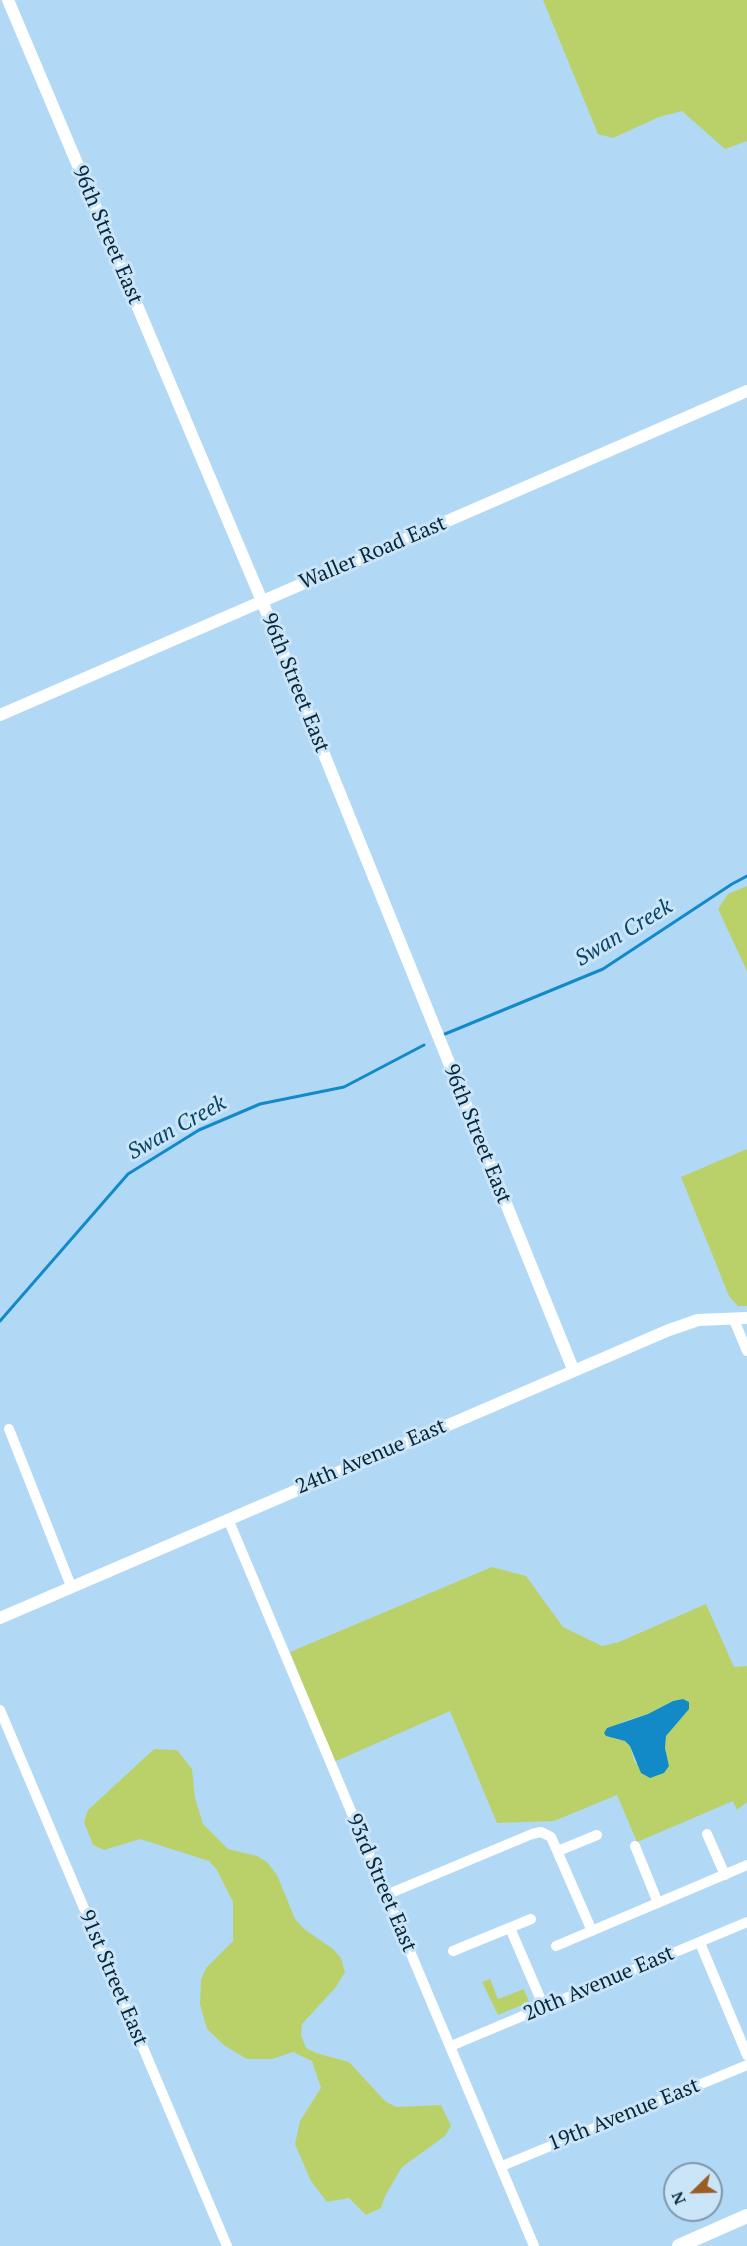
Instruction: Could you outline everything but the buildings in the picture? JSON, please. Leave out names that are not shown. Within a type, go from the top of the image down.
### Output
[{"type":"main road","points":[[679,2246],[747,2216]]},
{"type":"street","name":"96th Street East","points":[[8,0],[262,601],[573,1370]]},
{"type":"street","name":"Waller Road East","points":[[0,715],[747,392]]},
{"type":"street","name":"24th Avenue East","points":[[0,1618],[669,1330],[698,1320],[747,1318]]},
{"type":"street","points":[[734,1320],[747,1351]]},
{"type":"street","points":[[9,1429],[71,1586]]},
{"type":"street","name":"93rd Street East","points":[[228,1519],[534,2246]]},
{"type":"street","name":"91st Street East","points":[[0,1710],[227,2246]]},
{"type":"street","points":[[386,1895],[536,1832],[551,1837],[592,1931]]},
{"type":"street","points":[[558,1851],[597,1834]]},
{"type":"street","points":[[707,1834],[724,1875]]},
{"type":"street","points":[[635,1846],[658,1903]]},
{"type":"street","points":[[556,1946],[747,1865]]},
{"type":"street","points":[[453,1951],[531,1919]]},
{"type":"street","name":"20th Avenue East","points":[[451,2046],[747,1922]]},
{"type":"street","points":[[510,1928],[544,2007]]},
{"type":"street","points":[[700,1942],[747,2055]]},
{"type":"street","name":"19th Avenue East","points":[[502,2166],[747,2065]]},
{"type":"green space","points":[[543,0],[747,0],[747,141],[725,149],[682,111],[659,117],[613,138],[598,134]]},
{"type":"green space","points":[[747,886],[747,971],[718,909],[728,894]]},
{"type":"green space","points":[[747,1149],[747,1306],[738,1306],[729,1296],[681,1177]]},
{"type":"green space","points":[[492,1567],[526,1576],[563,1627],[602,1646],[619,1642],[706,1604],[734,1667],[747,1666],[747,1802],[737,1810],[733,1801],[637,1842],[617,1795],[554,1821],[497,1823],[450,1711],[334,1762],[290,1652]],"holes":[[[683,1699],[666,1736],[665,1748],[669,1766],[635,1763],[630,1746],[625,1741],[606,1736],[622,1722]]]},
{"type":"green space","points":[[154,1749],[177,1750],[192,1769],[195,1798],[203,1824],[228,1849],[257,1856],[267,1862],[277,1875],[295,1919],[304,1929],[333,1949],[341,1958],[345,1972],[336,1987],[302,2024],[301,2035],[306,2048],[349,2062],[385,2101],[396,2107],[441,2105],[451,2126],[445,2136],[402,2167],[385,2196],[381,2208],[366,2215],[349,2198],[327,2202],[311,2181],[295,2144],[300,2121],[321,2088],[312,2061],[293,2052],[272,2059],[247,2059],[225,2046],[207,2029],[200,2004],[201,1980],[206,1968],[233,1941],[233,1902],[217,1870],[209,1861],[140,1839],[104,1850],[93,1845],[84,1822],[88,1810]]},
{"type":"green space","points":[[490,1979],[498,1999],[524,1989],[529,2002],[498,2015],[482,1982]]},
{"type":"water","points":[[683,1699],[689,1702],[689,1709],[666,1736],[665,1748],[669,1766],[664,1773],[650,1778],[641,1773],[630,1746],[625,1741],[606,1736],[604,1733],[607,1728]]},
{"type":"waterway","name":"Swan Creek","points":[[445,1034],[603,969],[747,876]]},
{"type":"waterway","name":"Swan Creek","points":[[0,1321],[128,1174],[199,1130],[260,1104],[344,1087],[424,1045]]}]
